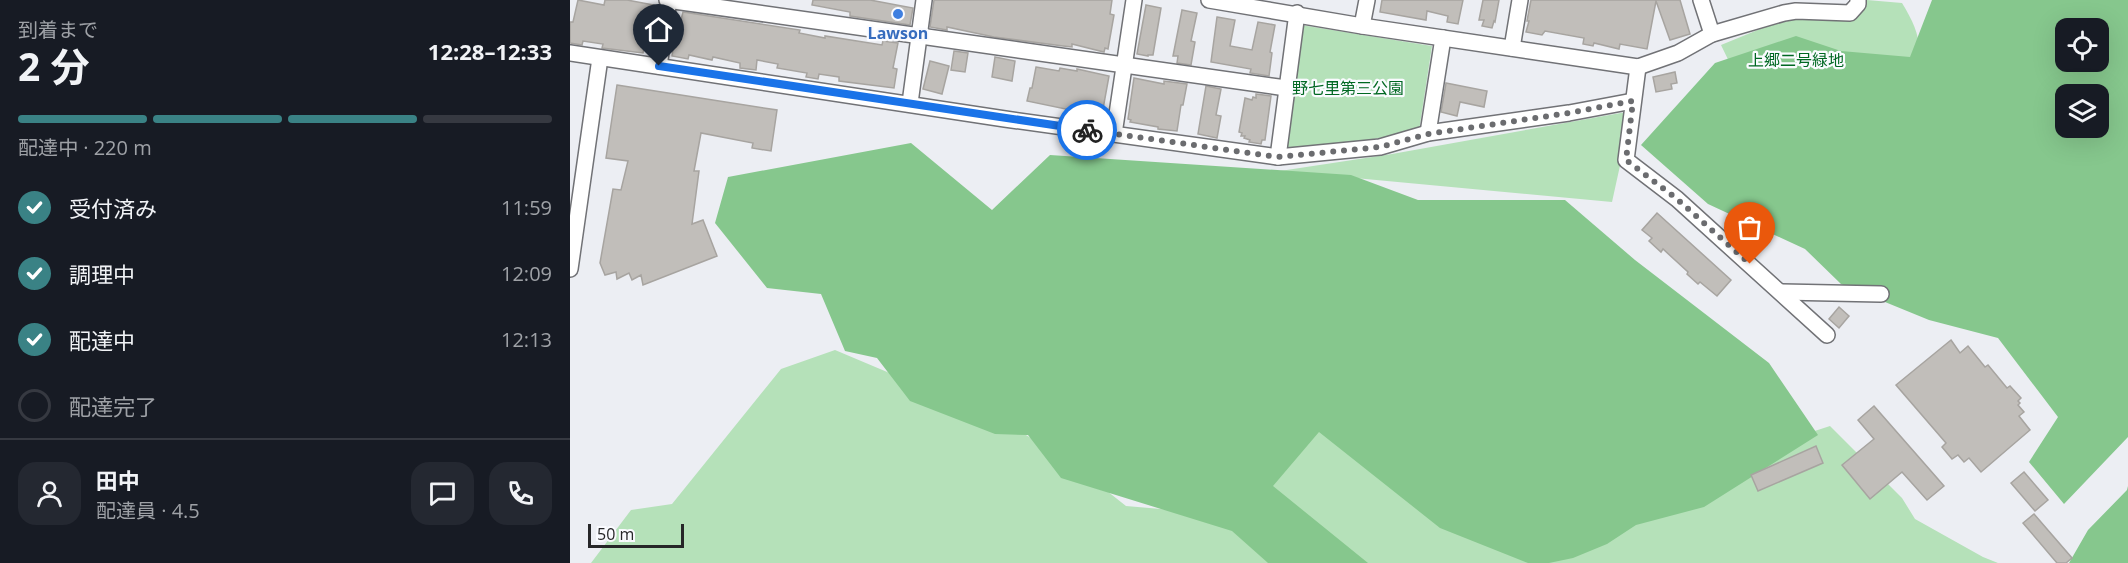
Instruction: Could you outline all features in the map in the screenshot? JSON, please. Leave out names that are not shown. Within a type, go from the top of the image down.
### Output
[{"type":"street","points":[[659,66],[668,0],[1286,88]]},
{"type":"street","points":[[910,103],[924,0]]},
{"type":"street","points":[[1114,134],[1134,0]]},
{"type":"street","points":[[1209,0],[1297,13],[1362,26],[1638,67],[1678,54],[1712,34],[1796,11],[1850,13],[1858,4],[1858,0]]},
{"type":"street","points":[[1362,26],[1367,0]]},
{"type":"street","points":[[1512,48],[1520,0]]},
{"type":"street","points":[[1701,0],[1712,34]]},
{"type":"street","points":[[1278,157],[1297,13]]},
{"type":"street","points":[[1428,134],[1443,38]]},
{"type":"street","points":[[570,53],[1278,157],[1380,147],[1428,134],[1633,101]]},
{"type":"street","points":[[570,269],[600,58]]},
{"type":"street","points":[[1638,67],[1626,160],[1677,199],[1827,334]]},
{"type":"street","points":[[1782,292],[1881,294]]},
{"type":"green space","name":"上郷二号緑地","points":[[1867,0],[1902,3],[1911,19],[1919,42],[1917,68],[1754,113],[1721,45],[1765,27],[1796,19],[1846,21],[1859,15]]},
{"type":"green space","points":[[1932,0],[2128,0],[2128,437],[2064,504],[2029,462],[2058,417],[1998,338],[1929,320],[1841,284],[1805,249],[1708,204],[1641,145],[1715,63],[1796,36],[1841,51],[1910,57]]},
{"type":"green space","name":"野七里第三公園","points":[[1301,25],[1432,46],[1419,131],[1281,155]]},
{"type":"green space","points":[[1632,111],[1612,202],[1280,171],[1392,154]]},
{"type":"green space","points":[[911,143],[992,210],[1050,155],[1351,175],[1418,200],[1565,200],[1635,260],[1769,363],[1818,435],[1704,507],[1636,525],[1607,544],[1573,558],[1549,563],[1528,563],[1440,528],[1319,432],[1273,486],[1368,563],[1268,563],[1232,531],[1061,478],[1028,435],[995,434],[910,401],[877,358],[845,351],[821,294],[767,288],[715,223],[728,177]]},
{"type":"green space","points":[[835,350],[1001,420],[1069,461],[1126,506],[1254,517],[1275,454],[1308,429],[1729,459],[1830,426],[1902,498],[1915,519],[1998,563],[591,563],[631,510],[672,504],[781,369]]},
{"type":"green space","points":[[2128,486],[2128,563],[2069,563],[2088,530],[2127,490]]},
{"type":"building","points":[[578,0],[604,5],[605,0],[627,0],[654,5],[643,53],[602,48],[603,44],[583,41],[582,45],[570,43],[570,22],[573,22]]},
{"type":"building","points":[[813,0],[870,0],[913,8],[910,25],[850,16],[850,12],[812,5]]},
{"type":"building","points":[[934,0],[1112,0],[1110,14],[1114,15],[1108,49],[1105,48],[1104,52],[1072,44],[1072,47],[1063,46],[994,37],[947,27],[947,30],[930,27]]},
{"type":"building","points":[[1382,0],[1463,0],[1458,24],[1447,22],[1448,16],[1427,11],[1426,20],[1380,12]]},
{"type":"building","points":[[1483,0],[1499,0],[1492,28],[1482,26],[1484,20],[1479,20]]},
{"type":"building","points":[[1531,0],[1680,0],[1690,34],[1670,40],[1656,1],[1647,49],[1620,44],[1619,49],[1594,43],[1593,46],[1583,44],[1584,38],[1545,31],[1542,35],[1526,32]]},
{"type":"building","points":[[1146,5],[1161,8],[1153,55],[1148,56],[1137,54]]},
{"type":"building","points":[[1182,10],[1197,13],[1191,41],[1195,42],[1191,65],[1177,63],[1178,56],[1173,56]]},
{"type":"building","points":[[683,12],[800,30],[799,33],[825,38],[825,36],[882,45],[883,41],[898,43],[893,68],[897,69],[894,88],[839,81],[839,77],[819,74],[818,79],[806,77],[807,73],[777,68],[778,64],[757,60],[756,70],[740,68],[740,63],[713,57],[712,60],[689,55],[688,59],[672,56],[678,19],[681,20]]},
{"type":"building","points":[[1217,17],[1235,20],[1230,46],[1252,50],[1258,22],[1275,25],[1270,52],[1272,53],[1269,76],[1250,73],[1251,69],[1211,62]]},
{"type":"building","points":[[954,51],[968,53],[965,72],[951,70]]},
{"type":"building","points":[[995,57],[1015,61],[1012,81],[992,77]]},
{"type":"building","points":[[930,61],[949,66],[942,94],[923,89]]},
{"type":"building","points":[[1036,67],[1059,71],[1060,68],[1077,71],[1077,69],[1109,76],[1101,120],[1078,115],[1078,118],[1065,116],[1066,109],[1027,101]]},
{"type":"building","points":[[1675,72],[1677,83],[1671,84],[1672,89],[1656,92],[1653,77]]},
{"type":"building","points":[[1134,78],[1164,84],[1164,81],[1187,84],[1177,131],[1130,122],[1131,120],[1128,119]]},
{"type":"building","points":[[1446,83],[1487,91],[1484,107],[1460,102],[1457,116],[1441,112]]},
{"type":"building","points":[[617,85],[777,110],[771,151],[752,148],[753,143],[701,133],[694,171],[699,171],[692,224],[703,220],[717,256],[643,285],[641,275],[632,280],[629,273],[617,279],[616,272],[605,275],[600,263],[613,189],[621,190],[628,161],[606,158]]},
{"type":"building","points":[[1206,86],[1221,89],[1216,115],[1221,116],[1217,138],[1198,134]]},
{"type":"building","points":[[1256,94],[1271,96],[1265,140],[1262,140],[1261,144],[1249,142],[1250,140],[1241,136],[1242,133],[1239,132],[1245,98],[1252,100],[1253,97],[1256,98]]},
{"type":"building","points":[[1657,213],[1731,280],[1717,296],[1700,282],[1698,284],[1663,249],[1661,252],[1649,241],[1652,238],[1642,230]]},
{"type":"building","points":[[1839,307],[1849,316],[1839,328],[1829,319]]},
{"type":"building","points":[[1951,340],[1960,353],[1968,346],[1985,367],[1988,365],[2007,388],[2010,386],[2021,398],[2018,405],[2024,412],[2019,416],[2030,430],[1981,472],[1969,458],[1964,462],[1958,455],[1952,459],[1942,447],[1946,443],[1896,385]]},
{"type":"building","points":[[1874,406],[1944,486],[1927,500],[1902,472],[1870,499],[1842,465],[1874,439],[1858,420]]},
{"type":"building","points":[[1816,446],[1823,463],[1758,491],[1751,475]]},
{"type":"building","points":[[2024,472],[2048,500],[2035,511],[2011,483]]},
{"type":"building","points":[[2034,514],[2072,558],[2066,563],[2057,563],[2023,523]]},
{"type":"way so far","points":[[1087,130],[1278,157],[1380,147],[1428,134],[1633,101],[1626,160],[1677,199],[1750,264]]},
{"type":"place","name":"Lawson","points":[[898,14]]},
{"type":"route","points":[[659,66],[1087,130]]}]
